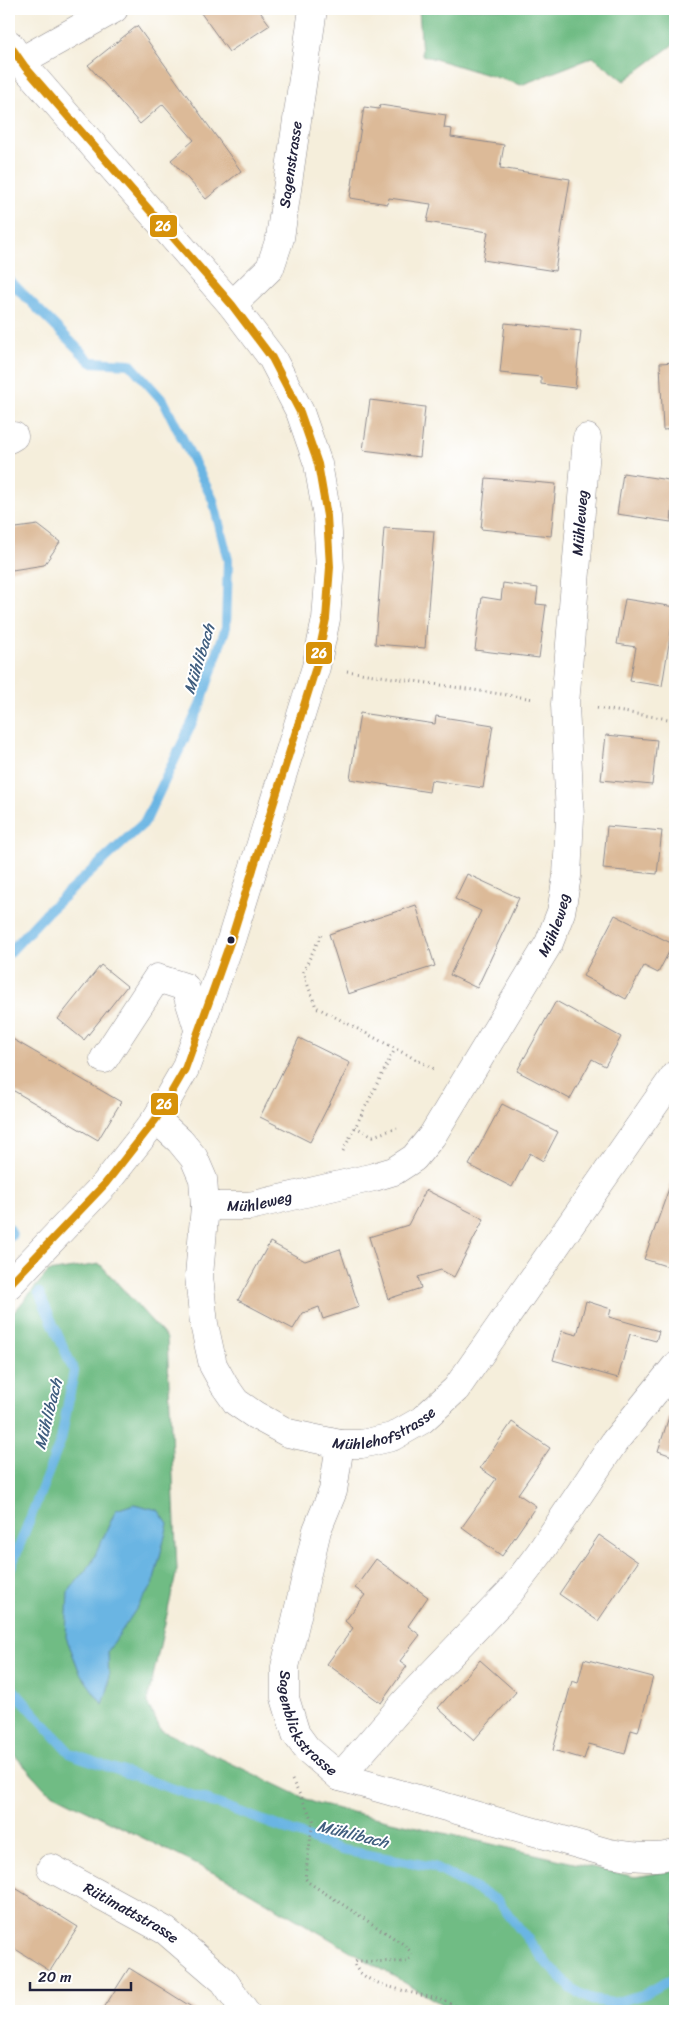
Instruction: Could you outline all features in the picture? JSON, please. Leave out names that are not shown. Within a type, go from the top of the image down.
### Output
[{"type":"street","points":[[9,1285],[105,1184],[156,1119],[185,1069],[231,940],[316,667],[326,619],[330,567],[328,516],[318,464],[300,412],[272,358],[232,305],[15,52],[114,9]]},
{"type":"street","name":"Sagenstrasse","points":[[232,305],[270,268],[280,238],[314,9]]},
{"type":"street","name":"Mühleweg","points":[[205,1206],[250,1206],[388,1173],[414,1158],[432,1136],[549,944],[561,912],[567,876],[570,818],[565,704],[587,438]]},
{"type":"street","points":[[104,1059],[157,978],[185,987],[199,1032]]},
{"type":"street","name":"Mühlehofstrasse","points":[[156,1119],[180,1141],[194,1158],[203,1180],[205,1206],[199,1276],[204,1324],[213,1365],[224,1385],[236,1402],[288,1433],[340,1444],[362,1444],[392,1437],[422,1420],[456,1389],[675,1075]]},
{"type":"street","points":[[340,1776],[406,1702],[510,1592],[539,1554],[615,1442],[675,1367]]},
{"type":"street","name":"Sagenblickstrasse","points":[[340,1444],[333,1491],[317,1530],[285,1668],[286,1698],[296,1734],[307,1749],[340,1776],[609,1853],[662,1858],[675,1854]]},
{"type":"street","name":"Rütimattstrasse","points":[[50,1868],[166,1931],[224,1981],[245,2011]]},
{"type":"path","points":[[339,670],[675,720]]},
{"type":"path","points":[[321,935],[302,972],[316,1007],[463,1084]]},
{"type":"path","points":[[324,1189],[395,1049]]},
{"type":"path","points":[[356,1127],[374,1136],[399,1128]]},
{"type":"path","points":[[291,1777],[313,1820],[305,1878],[308,1882],[403,1944],[411,1956],[407,1962],[357,1961],[354,1963],[355,1968],[361,1974],[392,1989],[440,1999],[464,2011]]},
{"type":"green space","points":[[419,9],[675,9],[675,43],[624,81],[593,57],[521,85],[422,55]]},
{"type":"green space","points":[[100,1264],[167,1338],[177,1570],[147,1703],[161,1730],[317,1804],[635,1877],[675,1870],[675,2011],[453,2011],[236,1884],[46,1790],[9,1749],[9,1318],[48,1272]]},
{"type":"water","points":[[134,1504],[158,1510],[168,1524],[153,1584],[108,1651],[109,1685],[103,1705],[80,1673],[66,1637],[68,1592],[91,1564],[116,1510]]},
{"type":"building","points":[[198,9],[258,9],[270,25],[229,52]]},
{"type":"building","points":[[137,26],[241,171],[206,199],[171,160],[194,140],[163,104],[140,124],[88,65]]},
{"type":"building","points":[[380,105],[446,115],[444,128],[452,129],[451,137],[504,145],[500,168],[570,179],[555,271],[483,260],[488,232],[427,222],[431,204],[389,198],[388,204],[350,198],[364,107],[379,109]]},
{"type":"building","points":[[505,323],[581,331],[575,388],[541,384],[541,377],[500,373]]},
{"type":"building","points":[[675,362],[675,429],[663,430],[660,363]]},
{"type":"building","points":[[370,400],[425,407],[420,457],[363,450]]},
{"type":"building","points":[[623,473],[675,481],[671,522],[617,514]]},
{"type":"building","points":[[486,478],[556,484],[551,536],[481,529]]},
{"type":"building","points":[[38,525],[60,542],[44,565],[12,570],[9,574],[9,529]]},
{"type":"building","points":[[384,528],[434,531],[425,648],[375,644]]},
{"type":"building","points":[[503,583],[538,588],[536,604],[546,605],[539,658],[475,650],[482,597],[501,600]]},
{"type":"building","points":[[625,599],[675,607],[662,686],[630,681],[636,647],[617,644]]},
{"type":"building","points":[[360,713],[435,724],[436,716],[493,725],[483,788],[431,780],[429,792],[350,779]]},
{"type":"building","points":[[606,735],[657,740],[652,785],[601,780]]},
{"type":"building","points":[[607,826],[662,831],[657,874],[603,869]]},
{"type":"building","points":[[467,874],[519,898],[477,988],[450,975],[481,911],[455,899]]},
{"type":"building","points":[[416,905],[435,966],[348,994],[329,934]]},
{"type":"building","points":[[615,915],[673,944],[658,973],[644,966],[626,999],[583,976]]},
{"type":"building","points":[[101,965],[127,986],[84,1040],[58,1019]]},
{"type":"building","points":[[556,1001],[621,1037],[605,1066],[592,1059],[570,1099],[517,1071]]},
{"type":"building","points":[[9,1037],[121,1102],[98,1140],[9,1088]]},
{"type":"building","points":[[299,1038],[350,1063],[310,1142],[260,1117]]},
{"type":"building","points":[[502,1104],[558,1132],[543,1161],[530,1153],[512,1187],[469,1165]]},
{"type":"building","points":[[673,1177],[675,1178],[675,1269],[644,1259]]},
{"type":"building","points":[[426,1190],[484,1219],[454,1277],[441,1270],[418,1277],[421,1288],[388,1299],[369,1237],[408,1225]]},
{"type":"building","points":[[270,1242],[305,1261],[340,1249],[359,1307],[323,1319],[319,1307],[303,1313],[293,1329],[238,1300]]},
{"type":"building","points":[[586,1301],[611,1309],[609,1317],[659,1331],[656,1341],[630,1334],[618,1378],[553,1360],[562,1331],[577,1335]]},
{"type":"building","points":[[675,1398],[675,1457],[658,1451]]},
{"type":"building","points":[[512,1422],[550,1448],[518,1494],[536,1506],[502,1556],[462,1527],[496,1479],[480,1468]]},
{"type":"building","points":[[599,1535],[638,1562],[598,1621],[559,1594]]},
{"type":"building","points":[[376,1559],[428,1597],[408,1626],[420,1635],[400,1661],[407,1666],[381,1703],[327,1664],[353,1628],[345,1621],[365,1595],[355,1588]]},
{"type":"building","points":[[584,1659],[653,1677],[638,1732],[631,1730],[625,1754],[589,1744],[584,1759],[553,1750],[572,1681],[578,1683]]},
{"type":"building","points":[[480,1660],[516,1692],[474,1740],[438,1708]]},
{"type":"building","points":[[9,1884],[78,1927],[50,1971],[9,1945]]},
{"type":"building","points":[[129,1968],[163,1989],[198,2011],[102,2011]]},
{"type":"waterway","name":"Mühlibach","points":[[9,280],[91,362],[130,364],[164,402],[213,500],[228,560],[226,627],[199,708],[145,822],[48,911],[9,953]]},
{"type":"waterway","name":"Mühlibach","points":[[9,1228],[12,1235]]},
{"type":"waterway","name":"Mühlibach","points":[[9,1572],[61,1440],[74,1371],[39,1293]]},
{"type":"waterway","name":"Mühlibach","points":[[9,1685],[71,1754],[229,1808],[342,1850],[434,1867],[498,1901],[548,1965],[572,1989],[592,2000],[613,2003],[645,1994],[675,1977]]},
{"type":"transit line","name":"26","points":[[9,44],[25,67],[232,305],[272,358],[300,412],[318,464],[327,516],[330,567],[326,619],[316,667],[231,940],[185,1069],[156,1119],[105,1184],[9,1285]]}]
